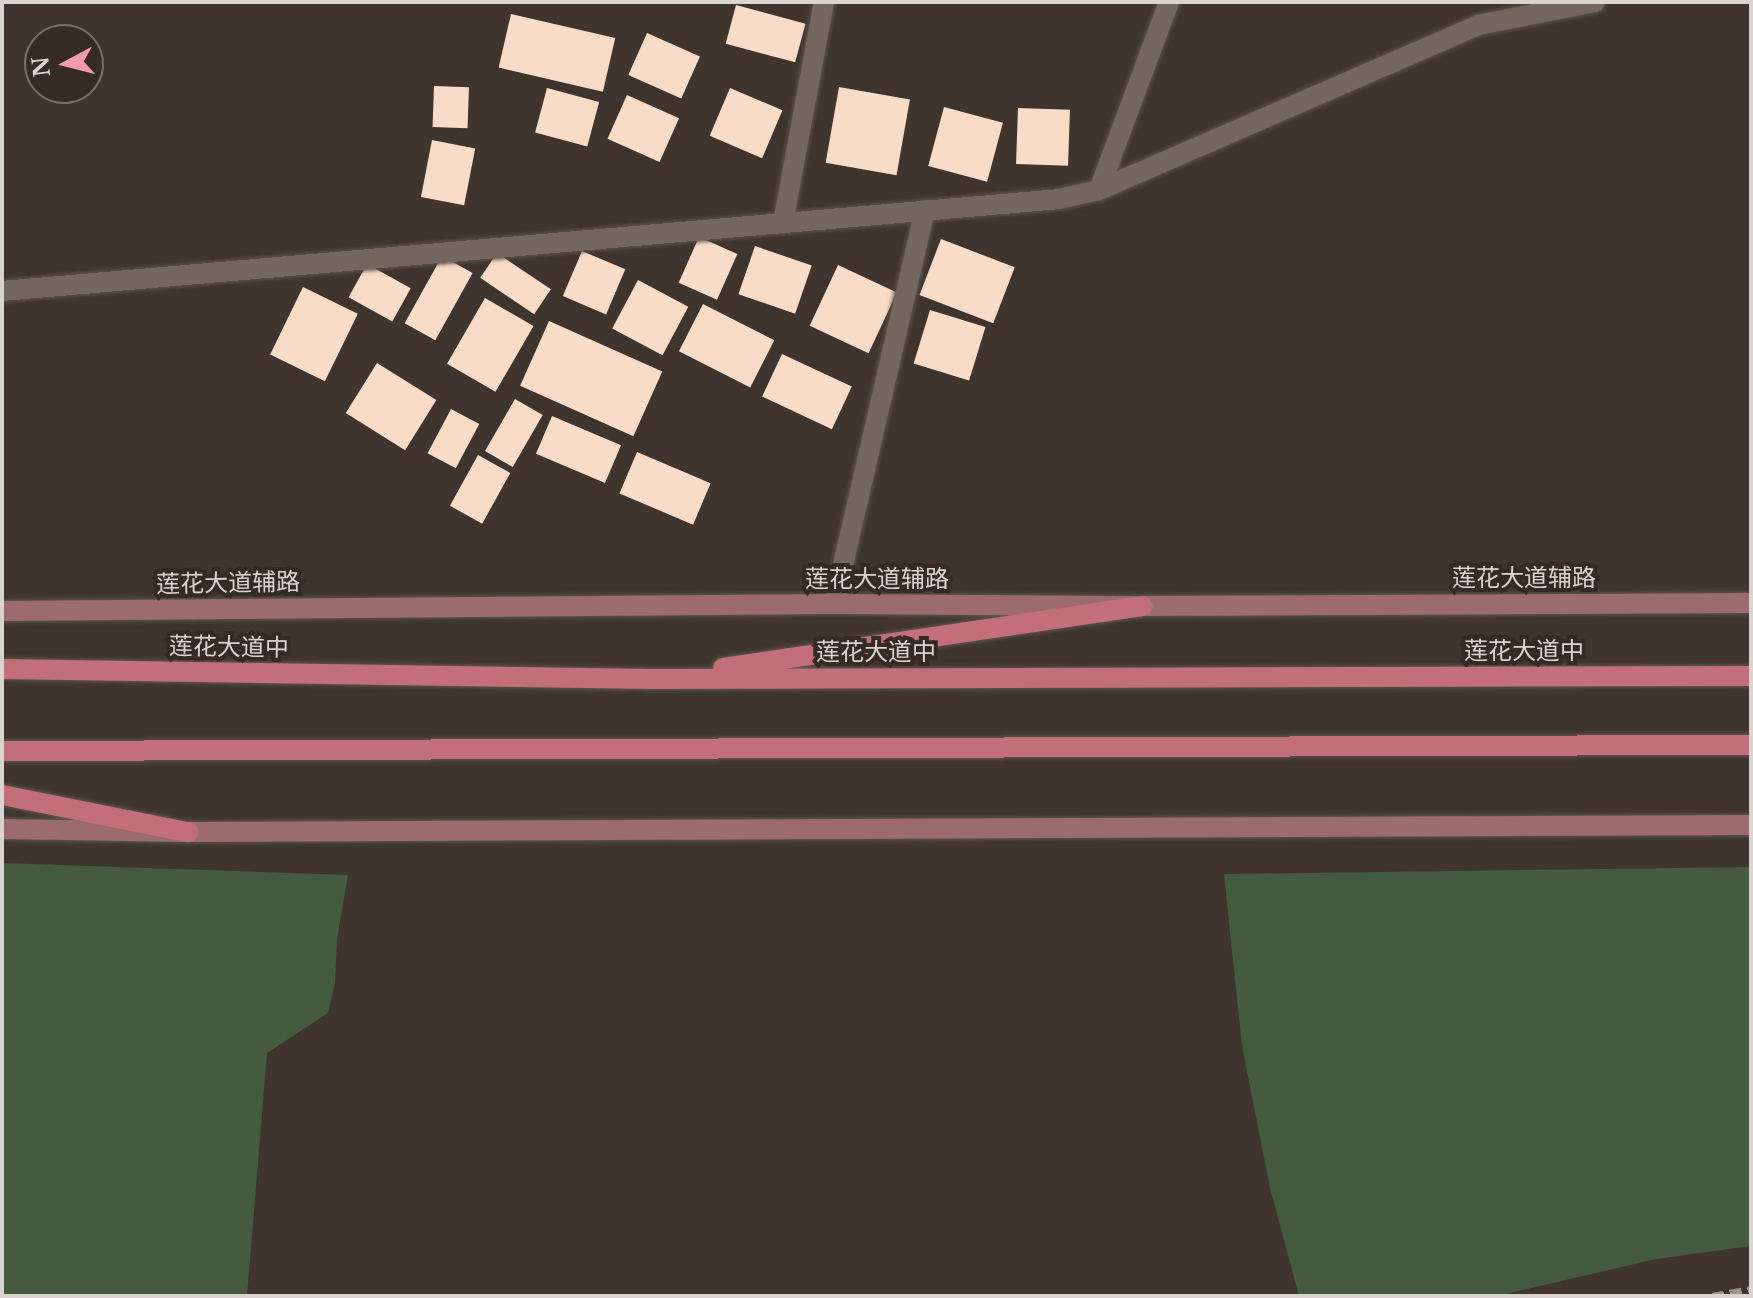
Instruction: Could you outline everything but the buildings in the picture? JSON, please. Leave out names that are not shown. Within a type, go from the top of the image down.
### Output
[{"type":"main road","points":[[651,679],[1142,606]]},
{"type":"main road","name":"莲花大道中","points":[[2,669],[651,679],[1751,676]]},
{"type":"main road","points":[[2,751],[1751,745]]},
{"type":"main road","points":[[2,795],[188,832]]},
{"type":"street","points":[[783,223],[824,2]]},
{"type":"street","points":[[1099,190],[1169,2]]},
{"type":"street","points":[[2,291],[1059,199],[1099,190],[1478,25],[1595,2]]},
{"type":"street","points":[[834,604],[925,210]]},
{"type":"street","name":"莲花大道辅路","points":[[2,611],[834,604],[1751,603]]},
{"type":"street","points":[[2,829],[188,832],[1751,825]]},
{"type":"green space","points":[[2,863],[348,875],[337,939],[335,983],[328,1013],[267,1053],[247,1296],[2,1296]]},
{"type":"green space","points":[[1751,867],[1751,1246],[1656,1259],[1497,1296],[1299,1296],[1270,1188],[1242,1046],[1224,874]]},
{"type":"railway","points":[[1712,1296],[1751,1289]]}]
